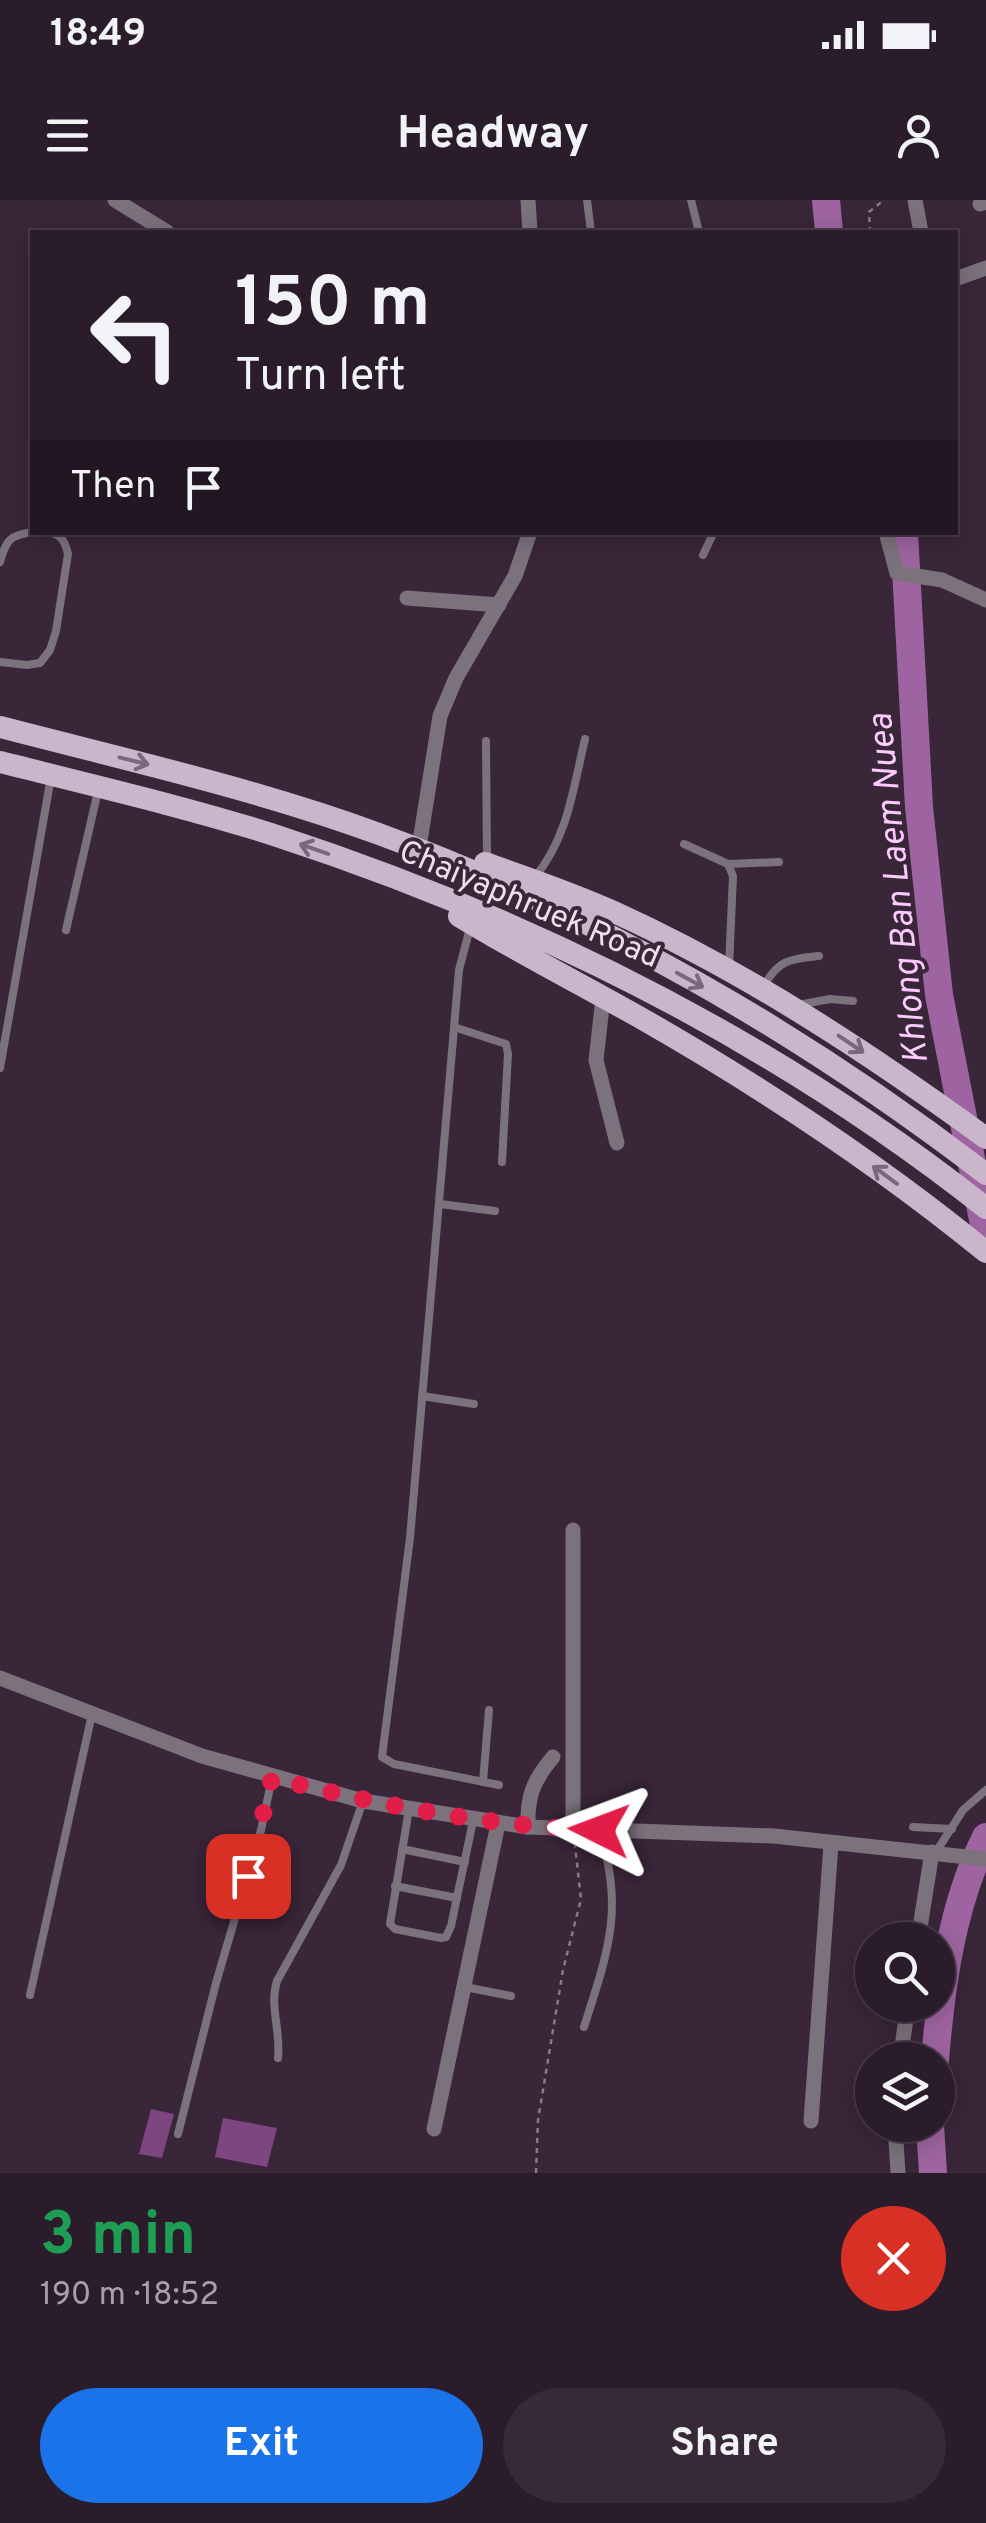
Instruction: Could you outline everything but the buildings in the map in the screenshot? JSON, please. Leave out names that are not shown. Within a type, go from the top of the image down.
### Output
[{"type":"main road","name":"Chaiyaphruek Road","points":[[0,724],[242,790],[381,835],[481,876],[626,945],[760,1021],[877,1096],[986,1174]]},
{"type":"main road","name":"Chaiyaphruek Road","points":[[0,764],[98,786],[269,834],[522,930],[692,1012],[842,1104],[986,1208]]},
{"type":"main road","name":"Chaiyaphruek Road","points":[[381,835],[420,841],[617,913],[838,1034],[986,1138]]},
{"type":"main road","name":"Chaiyaphruek Road","points":[[405,883],[732,1073],[859,1156],[986,1252]]},
{"type":"street","points":[[115,200],[164,230]]},
{"type":"street","points":[[528,200],[530,230]]},
{"type":"street","points":[[915,200],[921,230]]},
{"type":"street","points":[[958,278],[986,268]]},
{"type":"street","points":[[420,841],[440,716],[456,678],[516,576],[529,535]]},
{"type":"street","points":[[887,535],[906,574],[942,580],[986,600]]},
{"type":"street","points":[[407,598],[499,606]]},
{"type":"street","points":[[601,997],[596,1060],[618,1144]]},
{"type":"street","points":[[572,1830],[573,1530]]},
{"type":"street","points":[[0,1678],[202,1756],[363,1801],[528,1827],[774,1836],[986,1859]]},
{"type":"street","points":[[528,1827],[532,1783],[552,1757]]},
{"type":"street","points":[[434,2129],[498,1824]]},
{"type":"street","points":[[811,2121],[831,1844]]},
{"type":"street","points":[[922,1922],[939,1852]]},
{"type":"street","points":[[896,2142],[898,2173]]},
{"type":"lane","points":[[587,200],[591,230]]},
{"type":"lane","points":[[692,200],[699,230]]},
{"type":"lane","points":[[0,562],[6,542],[14,535],[30,532]]},
{"type":"lane","points":[[0,662],[40,663],[50,650],[68,554],[58,535]]},
{"type":"lane","points":[[703,555],[713,535]]},
{"type":"lane","points":[[532,880],[554,854],[561,837],[585,739]]},
{"type":"lane","points":[[486,741],[487,864]]},
{"type":"lane","points":[[0,1068],[42,772]]},
{"type":"lane","points":[[66,930],[98,786]]},
{"type":"lane","points":[[684,844],[728,864],[779,862]]},
{"type":"lane","points":[[728,864],[733,876],[729,972]]},
{"type":"lane","points":[[472,924],[459,970],[408,1556],[382,1757],[394,1764],[499,1785]]},
{"type":"lane","points":[[762,990],[774,969],[783,963],[818,956]]},
{"type":"lane","points":[[789,1006],[830,999],[853,1001]]},
{"type":"lane","points":[[454,1027],[506,1044],[502,1162]]},
{"type":"lane","points":[[440,1204],[494,1212]]},
{"type":"lane","points":[[422,1396],[474,1404]]},
{"type":"lane","points":[[483,1782],[489,1710]]},
{"type":"lane","points":[[30,1995],[92,1714]]},
{"type":"lane","points":[[178,2134],[216,1983],[262,1830],[272,1778]]},
{"type":"lane","points":[[939,1852],[963,1810],[986,1790]]},
{"type":"lane","points":[[278,2058],[280,2035],[272,2000],[277,1980],[342,1865],[363,1801]]},
{"type":"lane","points":[[409,1809],[389,1919],[395,1929],[446,1937],[474,1821]]},
{"type":"lane","points":[[913,1826],[952,1828]]},
{"type":"lane","points":[[584,2027],[610,1934],[614,1902],[610,1862],[599,1830]]},
{"type":"lane","points":[[402,1848],[465,1862]]},
{"type":"lane","points":[[395,1886],[457,1898]]},
{"type":"lane","points":[[465,1987],[512,1996]]},
{"type":"path","points":[[870,230],[869,212],[884,200]]},
{"type":"path","points":[[536,2173],[538,2120],[563,1970],[581,1898],[572,1830]]},
{"type":"waterway","name":"Khlong Ban Laem Nuea","points":[[826,200],[829,230]]},
{"type":"waterway","name":"Khlong Ban Laem Nuea","points":[[904,535],[919,807],[939,995],[986,1235]]},
{"type":"waterway","name":"Khlong Ban Laem Nuea","points":[[937,2042],[950,1946],[965,1890],[986,1837]]},
{"type":"waterway","name":"Khlong Ban Laem Nuea","points":[[931,2142],[933,2173]]},
{"type":"route","points":[[248,1876],[272,1778],[363,1801],[474,1821],[599,1830]]}]
